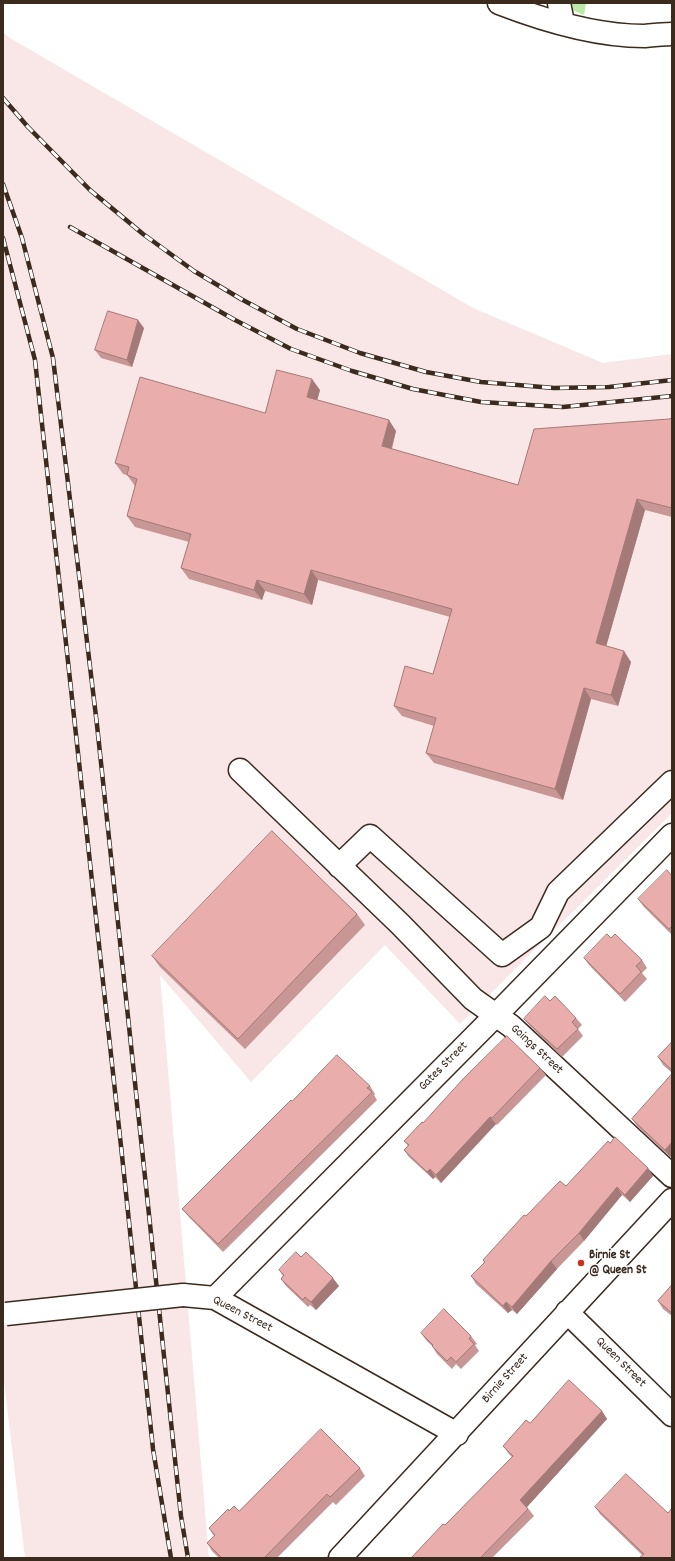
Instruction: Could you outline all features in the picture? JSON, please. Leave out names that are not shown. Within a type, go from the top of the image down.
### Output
[{"type":"street","points":[[499,3],[561,13],[608,32],[644,36],[672,34]]},
{"type":"street","name":"Goings Street","points":[[240,770],[400,924],[473,999],[511,1026],[672,1176]]},
{"type":"street","points":[[339,866],[370,836],[502,956],[541,928],[558,892],[672,782]]},
{"type":"street","name":"Gates Street","points":[[215,1298],[672,835]]},
{"type":"street","name":"Birnie Street","points":[[340,1558],[672,1200]]},
{"type":"street","name":"Queen Street","points":[[5,1314],[183,1295],[215,1298],[456,1434]]},
{"type":"street","name":"Queen Street","points":[[567,1312],[672,1415]]},
{"type":"shaded area","points":[[3,32],[10,38],[473,308],[603,363],[672,354],[672,813],[460,1024],[385,945],[251,1082],[160,975],[209,1558],[25,1558],[3,1373]]},
{"type":"green space","points":[[555,3],[586,3],[584,15]]},
{"type":"building","points":[[108,311],[138,320],[127,360],[95,350]]},
{"type":"building","points":[[277,370],[312,379],[307,397],[389,420],[382,446],[518,485],[534,429],[672,418],[672,508],[637,499],[596,643],[624,651],[611,695],[584,688],[555,789],[426,753],[436,718],[394,706],[405,666],[433,674],[452,609],[311,570],[304,594],[257,580],[254,590],[181,568],[191,534],[127,516],[137,479],[127,475],[129,467],[115,463],[140,377],[265,413]]},
{"type":"building","points":[[272,831],[357,914],[238,1039],[152,956]]},
{"type":"building","points":[[667,870],[672,876],[672,926],[669,929],[638,899]]},
{"type":"building","points":[[607,934],[611,938],[615,934],[642,960],[636,966],[641,972],[620,994],[584,958]]},
{"type":"building","points":[[545,996],[550,1001],[555,996],[576,1018],[572,1022],[578,1029],[557,1049],[524,1019]]},
{"type":"building","points":[[507,1036],[540,1068],[492,1118],[490,1117],[436,1175],[430,1169],[427,1172],[404,1150],[409,1145],[404,1141],[422,1122],[423,1123],[463,1079]]},
{"type":"building","points":[[672,1042],[672,1070],[658,1057]]},
{"type":"building","points":[[337,1055],[370,1086],[367,1088],[372,1092],[218,1244],[182,1209]]},
{"type":"building","points":[[672,1074],[672,1142],[665,1150],[632,1119]]},
{"type":"building","points":[[615,1137],[648,1168],[625,1195],[617,1187],[579,1233],[551,1261],[512,1307],[506,1302],[503,1306],[471,1276],[485,1262],[483,1260],[524,1215],[526,1216],[560,1181],[566,1186],[608,1141],[610,1143]]},
{"type":"building","points":[[296,1252],[301,1257],[306,1252],[333,1278],[311,1302],[305,1297],[303,1300],[281,1279],[284,1275],[279,1270]]},
{"type":"building","points":[[672,1285],[672,1313],[658,1301]]},
{"type":"building","points":[[444,1309],[471,1336],[469,1339],[474,1344],[456,1362],[451,1357],[447,1361],[421,1333]]},
{"type":"building","points":[[569,1380],[602,1411],[520,1500],[528,1509],[480,1558],[411,1558],[443,1524],[445,1525],[513,1456],[503,1446],[526,1420],[530,1423]]},
{"type":"building","points":[[321,1429],[360,1468],[330,1497],[327,1494],[264,1558],[222,1558],[207,1543],[215,1535],[209,1528],[228,1509],[229,1511],[234,1506],[239,1511]]},
{"type":"building","points":[[626,1474],[668,1513],[672,1508],[672,1558],[639,1558],[644,1554],[595,1507]]},
{"type":"railway","points":[[3,98],[28,127],[90,190],[143,234],[194,271],[241,299],[297,329],[360,353],[426,372],[481,382],[554,388],[609,387],[672,380]]},
{"type":"railway","points":[[3,184],[22,238],[53,358],[97,725],[181,1516],[188,1558]]},
{"type":"railway","points":[[70,227],[235,320],[291,349],[352,371],[413,389],[481,402],[563,407],[672,396]]},
{"type":"railway","points":[[3,238],[35,360],[153,1449],[171,1558]]},
{"type":"place","name":"Birnie St @ Queen St","points":[[581,1263]]}]
